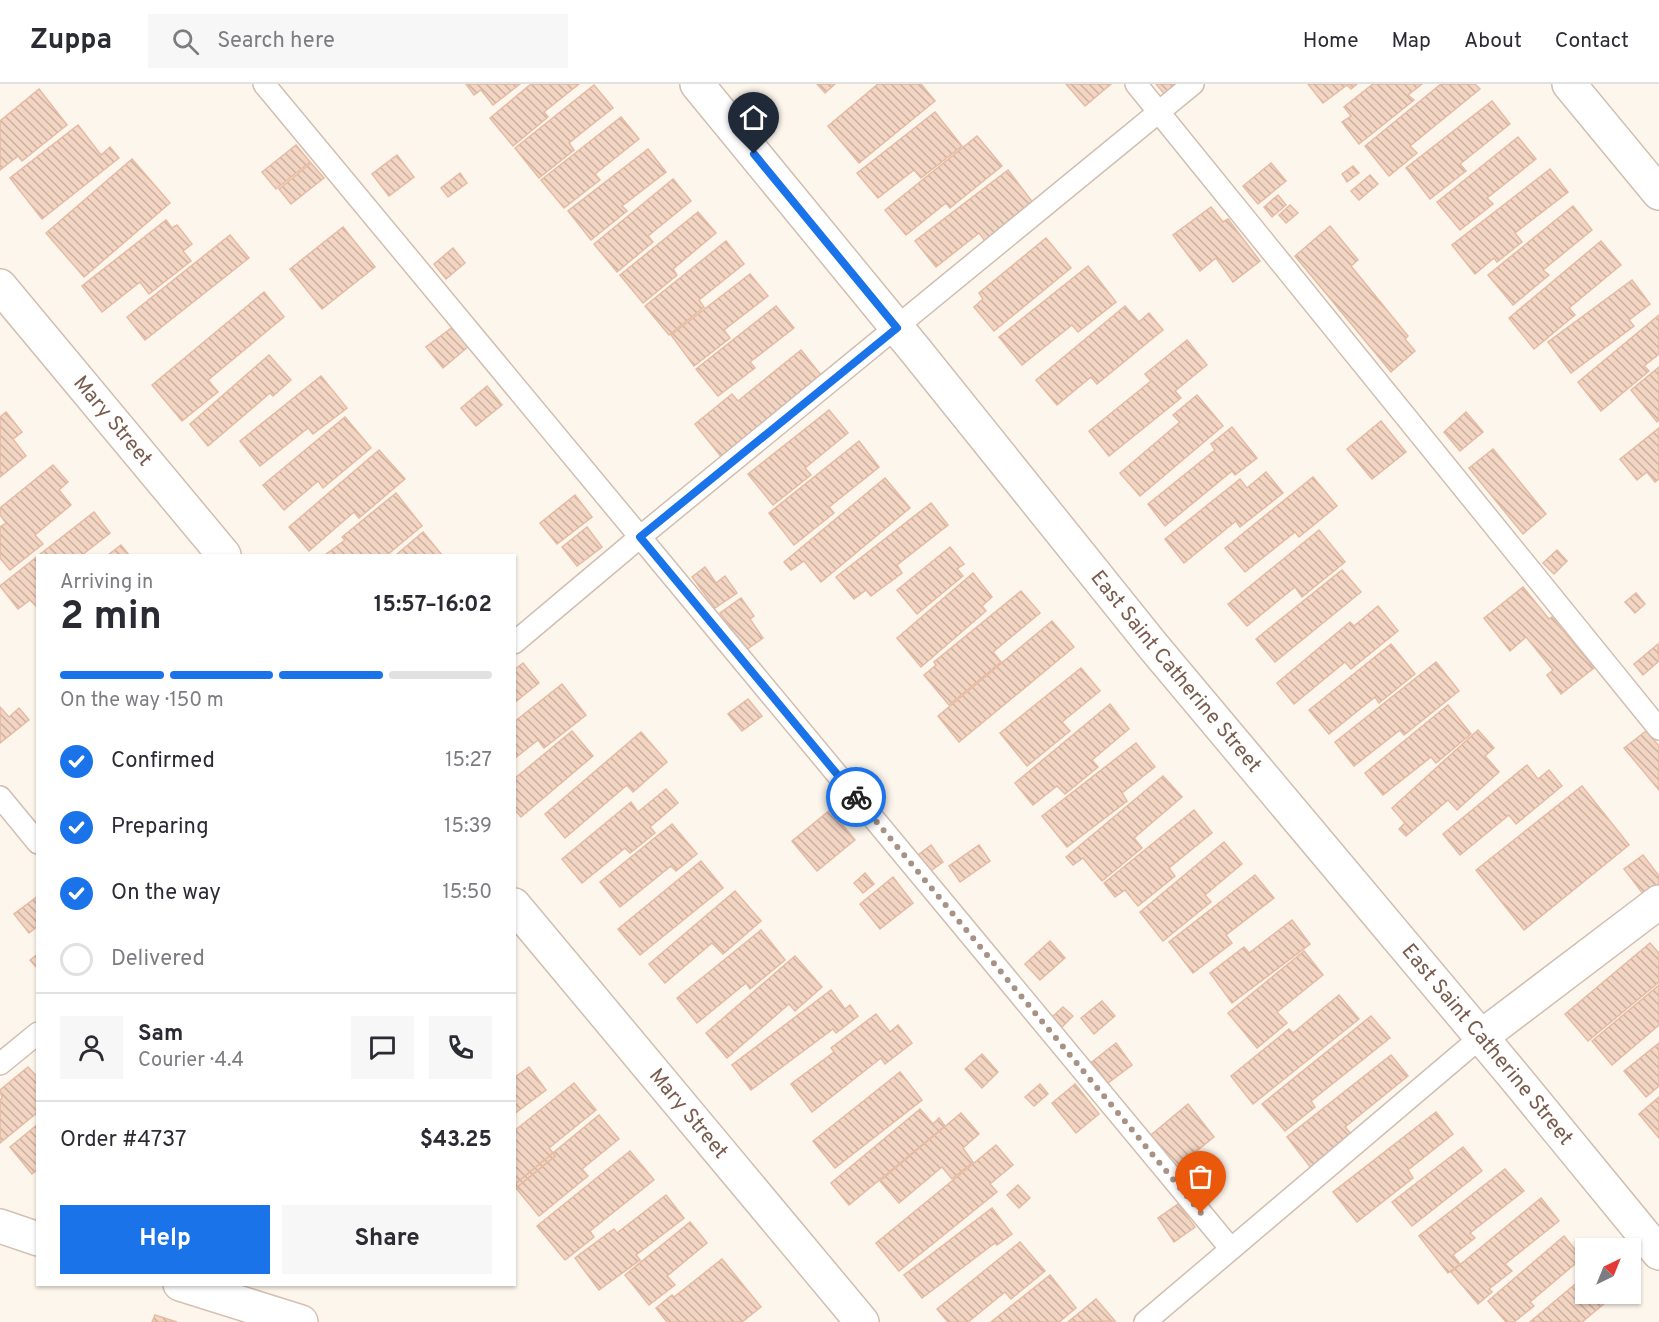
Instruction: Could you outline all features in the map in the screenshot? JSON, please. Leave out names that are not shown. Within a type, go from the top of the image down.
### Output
[{"type":"street","name":"East Saint Catherine Street","points":[[697,84],[1153,646],[1659,1253]]},
{"type":"street","points":[[1569,84],[1659,193]]},
{"type":"street","name":"Mary Street","points":[[0,286],[223,554]]},
{"type":"street","points":[[1481,1037],[1659,902]]},
{"type":"street","name":"Mary Street","points":[[516,907],[862,1322]]},
{"type":"street","points":[[0,1226],[36,1238]]},
{"type":"street","points":[[186,1286],[301,1322]]},
{"type":"lane","points":[[264,84],[1231,1249]]},
{"type":"lane","points":[[1136,84],[1659,729]]},
{"type":"lane","points":[[516,641],[1193,84]]},
{"type":"lane","points":[[0,797],[36,841]]},
{"type":"lane","points":[[0,1065],[36,1035]]},
{"type":"lane","points":[[1146,1322],[1481,1037]]},
{"type":"building","points":[[466,84],[520,84],[493,105],[481,90],[474,95]]},
{"type":"building","points":[[531,84],[579,84],[544,112],[548,117],[513,146],[490,118]]},
{"type":"building","points":[[817,84],[835,84],[825,93]]},
{"type":"building","points":[[878,84],[921,84],[935,101],[859,163],[828,126]]},
{"type":"building","points":[[1066,84],[1111,84],[1085,106]]},
{"type":"building","points":[[1156,84],[1180,84],[1166,96]]},
{"type":"building","points":[[1308,84],[1357,84],[1351,89],[1347,85],[1323,103]]},
{"type":"building","points":[[1373,84],[1422,84],[1408,95],[1414,100],[1359,144],[1342,122],[1351,116],[1344,107]]},
{"type":"building","points":[[1441,84],[1475,84],[1480,89],[1410,146],[1417,153],[1389,176],[1365,146]]},
{"type":"building","points":[[594,85],[613,108],[569,143],[574,150],[539,178],[515,148]]},
{"type":"building","points":[[39,89],[67,125],[22,161],[18,156],[0,170],[0,121]]},
{"type":"building","points":[[1492,101],[1510,124],[1460,164],[1466,171],[1430,199],[1406,168]]},
{"type":"building","points":[[935,112],[962,146],[921,178],[914,170],[878,198],[857,173]]},
{"type":"building","points":[[621,117],[639,139],[595,174],[600,180],[564,208],[541,180]]},
{"type":"building","points":[[78,125],[101,155],[110,147],[119,158],[42,219],[10,178]]},
{"type":"building","points":[[977,136],[1002,166],[950,208],[946,203],[906,235],[885,210]]},
{"type":"building","points":[[1518,137],[1536,159],[1487,198],[1493,204],[1460,230],[1437,202]]},
{"type":"building","points":[[296,145],[310,162],[276,189],[262,172]]},
{"type":"building","points":[[648,149],[666,172],[622,206],[627,211],[591,240],[568,211]]},
{"type":"building","points":[[397,155],[414,177],[389,196],[372,174]]},
{"type":"building","points":[[132,159],[170,203],[84,277],[46,233]]},
{"type":"building","points":[[311,163],[324,178],[291,204],[279,189]]},
{"type":"building","points":[[1271,163],[1286,181],[1258,204],[1243,186]]},
{"type":"building","points":[[1353,166],[1359,173],[1347,182],[1342,174]]},
{"type":"building","points":[[1550,169],[1568,192],[1515,233],[1522,242],[1497,262],[1494,258],[1475,274],[1452,245]]},
{"type":"building","points":[[1008,170],[1034,204],[985,241],[979,233],[936,267],[915,241]]},
{"type":"building","points":[[460,173],[467,183],[448,197],[441,188]]},
{"type":"building","points":[[1370,175],[1378,184],[1359,200],[1351,191]]},
{"type":"building","points":[[673,179],[691,201],[648,236],[653,242],[617,272],[594,244]]},
{"type":"building","points":[[1278,195],[1286,205],[1272,217],[1264,207]]},
{"type":"building","points":[[1290,205],[1298,213],[1286,223],[1279,215]]},
{"type":"building","points":[[1573,206],[1592,230],[1543,270],[1549,275],[1513,305],[1488,275]]},
{"type":"building","points":[[1211,207],[1223,222],[1228,219],[1260,261],[1233,282],[1216,258],[1200,271],[1173,235]]},
{"type":"building","points":[[698,212],[716,233],[673,269],[677,275],[643,303],[620,275]]},
{"type":"building","points":[[166,220],[172,228],[177,225],[192,244],[183,251],[191,261],[149,294],[140,282],[102,312],[82,286]]},
{"type":"building","points":[[1330,226],[1358,260],[1351,266],[1408,336],[1405,339],[1415,351],[1391,372],[1295,256]]},
{"type":"building","points":[[343,227],[375,267],[322,309],[290,269]]},
{"type":"building","points":[[230,235],[249,258],[145,340],[127,317]]},
{"type":"building","points":[[1046,238],[1071,268],[994,331],[974,307],[983,299],[979,293]]},
{"type":"building","points":[[726,241],[744,264],[699,300],[704,307],[669,335],[645,306]]},
{"type":"building","points":[[1601,241],[1621,265],[1569,308],[1575,315],[1534,349],[1509,318]]},
{"type":"building","points":[[453,248],[465,263],[446,279],[434,264]]},
{"type":"building","points":[[1088,266],[1116,302],[1078,332],[1072,325],[1022,365],[999,337]]},
{"type":"building","points":[[750,274],[768,296],[724,330],[730,338],[694,366],[671,335]]},
{"type":"building","points":[[1632,280],[1650,304],[1629,320],[1634,326],[1571,373],[1548,342]]},
{"type":"building","points":[[264,292],[284,317],[208,380],[218,392],[182,421],[152,385]]},
{"type":"building","points":[[776,306],[794,328],[750,362],[755,368],[718,396],[696,369]]},
{"type":"building","points":[[1125,306],[1139,322],[1149,313],[1163,330],[1097,384],[1091,377],[1057,405],[1036,380]]},
{"type":"building","points":[[1659,315],[1659,354],[1644,366],[1649,371],[1601,411],[1578,382]]},
{"type":"building","points":[[454,326],[469,346],[443,368],[426,347]]},
{"type":"building","points":[[1187,340],[1207,365],[1175,391],[1181,398],[1109,456],[1089,431],[1151,381],[1145,374]]},
{"type":"building","points":[[801,350],[824,379],[723,459],[695,424],[732,394],[738,401]]},
{"type":"building","points":[[269,355],[291,380],[273,396],[270,393],[208,446],[190,424]]},
{"type":"building","points":[[1659,367],[1659,420],[1657,422],[1631,390]]},
{"type":"building","points":[[321,376],[347,408],[313,434],[308,428],[260,466],[240,441]]},
{"type":"building","points":[[487,386],[502,405],[476,426],[461,408]]},
{"type":"building","points":[[1197,395],[1223,426],[1140,496],[1120,473],[1180,422],[1173,415]]},
{"type":"building","points":[[829,410],[848,433],[805,468],[811,475],[773,505],[748,474]]},
{"type":"building","points":[[6,412],[22,432],[13,439],[26,456],[0,477],[0,417]]},
{"type":"building","points":[[1466,412],[1483,432],[1460,451],[1444,432]]},
{"type":"building","points":[[345,417],[371,448],[323,488],[318,481],[284,510],[263,485]]},
{"type":"building","points":[[1381,421],[1406,452],[1372,479],[1347,449]]},
{"type":"building","points":[[1232,427],[1257,458],[1235,475],[1232,471],[1165,526],[1148,504],[1215,450],[1211,444]]},
{"type":"building","points":[[1659,428],[1659,479],[1655,482],[1647,472],[1637,480],[1620,459]]},
{"type":"building","points":[[859,441],[879,467],[829,507],[834,513],[794,545],[769,513]]},
{"type":"building","points":[[1493,449],[1546,514],[1523,534],[1469,468]]},
{"type":"building","points":[[379,450],[405,479],[359,518],[354,512],[309,551],[289,527]]},
{"type":"building","points":[[53,465],[68,482],[59,490],[71,505],[35,535],[43,544],[10,570],[0,558],[0,527],[6,523],[0,515],[0,508]]},
{"type":"building","points":[[1266,472],[1283,493],[1240,527],[1236,521],[1184,563],[1165,539],[1240,479],[1247,488]]},
{"type":"building","points":[[1313,477],[1337,506],[1299,537],[1295,532],[1245,572],[1225,548]]},
{"type":"building","points":[[885,478],[910,508],[821,582],[804,561],[791,570],[784,562]]},
{"type":"building","points":[[396,493],[422,526],[388,554],[326,554],[345,540],[342,537]]},
{"type":"building","points":[[575,495],[592,517],[557,544],[540,523]]},
{"type":"building","points":[[931,503],[948,525],[897,565],[902,573],[871,596],[866,590],[854,599],[836,577]]},
{"type":"building","points":[[94,512],[110,533],[83,554],[40,554]]},
{"type":"building","points":[[587,527],[602,547],[577,566],[562,547]]},
{"type":"building","points":[[1319,530],[1345,562],[1302,597],[1295,587],[1247,626],[1228,604]]},
{"type":"building","points":[[423,532],[441,554],[397,554]]},
{"type":"building","points":[[121,545],[128,554],[109,554]]},
{"type":"building","points":[[950,547],[964,564],[957,569],[963,576],[917,614],[897,590]]},
{"type":"building","points":[[1557,550],[1567,561],[1554,574],[1543,563]]},
{"type":"building","points":[[36,558],[36,606],[30,600],[18,609],[0,586]]},
{"type":"building","points":[[705,567],[716,583],[725,576],[737,593],[715,608],[692,577]]},
{"type":"building","points":[[1342,570],[1361,592],[1275,662],[1256,639]]},
{"type":"building","points":[[973,573],[992,597],[982,606],[986,611],[921,667],[897,638]]},
{"type":"building","points":[[1523,587],[1549,619],[1552,617],[1594,668],[1561,694],[1547,675],[1553,670],[1526,637],[1510,651],[1484,618]]},
{"type":"building","points":[[1021,591],[1040,613],[993,652],[1001,662],[949,705],[924,675],[936,665],[934,662]]},
{"type":"building","points":[[1636,593],[1645,604],[1635,613],[1625,602]]},
{"type":"building","points":[[741,598],[754,616],[750,619],[763,638],[746,650],[720,613]]},
{"type":"building","points":[[1378,606],[1398,631],[1351,669],[1345,662],[1294,704],[1277,683],[1350,622],[1354,626]]},
{"type":"building","points":[[1052,621],[1074,647],[959,742],[938,716]]},
{"type":"building","points":[[1391,644],[1415,674],[1379,703],[1375,697],[1329,734],[1309,710]]},
{"type":"building","points":[[1658,644],[1659,661],[1643,675],[1634,664]]},
{"type":"building","points":[[1436,662],[1459,691],[1404,735],[1400,730],[1354,766],[1335,742]]},
{"type":"building","points":[[523,663],[539,683],[516,701],[516,668]]},
{"type":"building","points":[[1081,668],[1100,691],[1062,722],[1070,731],[1027,766],[1000,733]]},
{"type":"building","points":[[562,684],[586,715],[544,748],[538,740],[516,757],[516,720]]},
{"type":"building","points":[[748,699],[762,716],[742,731],[728,714]]},
{"type":"building","points":[[1110,704],[1129,729],[1092,760],[1098,767],[1065,794],[1057,786],[1033,805],[1015,783]]},
{"type":"building","points":[[1448,705],[1471,734],[1436,763],[1431,757],[1383,795],[1365,773]]},
{"type":"building","points":[[0,707],[9,717],[19,708],[29,720],[0,743]]},
{"type":"building","points":[[1478,730],[1494,748],[1485,756],[1499,772],[1457,810],[1448,800],[1406,836],[1399,829],[1405,823],[1392,808]]},
{"type":"building","points":[[572,731],[593,756],[521,817],[516,811],[516,777]]},
{"type":"building","points":[[1646,731],[1659,746],[1659,790],[1624,748]]},
{"type":"building","points":[[641,732],[667,762],[633,792],[627,785],[565,838],[545,814]]},
{"type":"building","points":[[1136,743],[1155,767],[1122,793],[1127,801],[1067,847],[1042,816]]},
{"type":"building","points":[[1527,765],[1538,779],[1549,770],[1562,786],[1516,824],[1509,815],[1460,855],[1443,834]]},
{"type":"building","points":[[1163,776],[1182,797],[1134,838],[1142,848],[1102,881],[1083,858],[1073,865],[1066,857]]},
{"type":"building","points":[[1582,786],[1629,845],[1524,930],[1476,870]]},
{"type":"building","points":[[666,789],[678,803],[650,827],[655,833],[630,853],[625,848],[582,883],[562,859],[631,802],[638,812]]},
{"type":"building","points":[[830,810],[855,840],[817,871],[792,841]]},
{"type":"building","points":[[1194,810],[1212,833],[1169,868],[1175,876],[1138,906],[1125,890],[1115,897],[1104,883]]},
{"type":"building","points":[[672,824],[697,854],[676,871],[671,866],[620,907],[600,882]]},
{"type":"building","points":[[1224,842],[1242,864],[1205,895],[1211,902],[1163,941],[1140,912]]},
{"type":"building","points":[[931,845],[943,862],[929,872],[917,856]]},
{"type":"building","points":[[979,845],[990,861],[960,882],[949,866]]},
{"type":"building","points":[[1643,855],[1659,876],[1659,890],[1647,899],[1624,869]]},
{"type":"building","points":[[701,861],[723,888],[640,955],[618,929]]},
{"type":"building","points":[[865,873],[874,884],[863,893],[854,883]]},
{"type":"building","points":[[1255,875],[1274,898],[1226,935],[1232,943],[1193,973],[1169,942]]},
{"type":"building","points":[[893,877],[913,903],[880,929],[860,904]]},
{"type":"building","points":[[735,891],[761,921],[723,954],[712,943],[665,983],[649,964]]},
{"type":"building","points":[[36,898],[36,928],[29,933],[14,914]]},
{"type":"building","points":[[1292,920],[1310,944],[1232,1003],[1210,973],[1244,947],[1249,953]]},
{"type":"building","points":[[761,930],[785,960],[750,989],[746,983],[697,1023],[677,998]]},
{"type":"building","points":[[1050,941],[1065,958],[1040,980],[1025,964]]},
{"type":"building","points":[[1650,943],[1659,953],[1659,982],[1588,1041],[1565,1014]]},
{"type":"building","points":[[1304,951],[1323,975],[1277,1012],[1287,1023],[1257,1048],[1228,1013]]},
{"type":"building","points":[[36,956],[36,967],[30,960]]},
{"type":"building","points":[[795,956],[822,987],[795,1011],[789,1004],[727,1058],[706,1033]]},
{"type":"building","points":[[1659,985],[1659,1025],[1612,1065],[1592,1041]]},
{"type":"building","points":[[831,990],[845,1009],[850,1005],[858,1016],[836,1033],[833,1029],[751,1090],[732,1065]]},
{"type":"building","points":[[1339,995],[1359,1019],[1253,1104],[1231,1076],[1289,1029],[1293,1033]]},
{"type":"building","points":[[1102,1001],[1115,1016],[1094,1034],[1081,1018]]},
{"type":"building","points":[[1063,1007],[1073,1016],[1062,1027],[1052,1017]]},
{"type":"building","points":[[876,1014],[890,1032],[898,1025],[912,1043],[885,1064],[881,1058],[812,1112],[791,1084],[834,1052],[831,1048]]},
{"type":"building","points":[[1371,1016],[1390,1038],[1311,1101],[1315,1107],[1285,1131],[1262,1104]]},
{"type":"building","points":[[1116,1043],[1132,1065],[1108,1083],[1092,1062]]},
{"type":"building","points":[[1659,1043],[1659,1086],[1646,1097],[1624,1071]]},
{"type":"building","points":[[982,1054],[998,1072],[982,1088],[965,1069]]},
{"type":"building","points":[[1391,1055],[1408,1076],[1345,1127],[1352,1135],[1311,1168],[1287,1137]]},
{"type":"building","points":[[28,1067],[36,1076],[36,1114],[0,1143],[0,1100],[2,1098],[0,1090]]},
{"type":"building","points":[[529,1067],[546,1090],[516,1112],[516,1077]]},
{"type":"building","points":[[900,1072],[922,1100],[835,1168],[813,1141]]},
{"type":"building","points":[[574,1083],[596,1110],[549,1148],[553,1153],[516,1183],[516,1129]]},
{"type":"building","points":[[1040,1084],[1048,1094],[1034,1106],[1025,1097]]},
{"type":"building","points":[[1075,1084],[1099,1114],[1076,1133],[1052,1103]]},
{"type":"building","points":[[1659,1097],[1659,1138],[1639,1114]]},
{"type":"building","points":[[1188,1104],[1214,1137],[1172,1171],[1146,1139]]},
{"type":"building","points":[[920,1109],[933,1124],[939,1118],[945,1126],[849,1205],[831,1183]]},
{"type":"building","points":[[1436,1112],[1453,1134],[1408,1170],[1413,1178],[1357,1222],[1333,1192]]},
{"type":"building","points":[[961,1113],[979,1134],[963,1148],[973,1162],[952,1179],[942,1167],[899,1203],[880,1181]]},
{"type":"building","points":[[599,1115],[619,1139],[582,1169],[588,1176],[539,1216],[516,1188],[555,1156],[553,1153]]},
{"type":"building","points":[[36,1126],[36,1171],[32,1174],[10,1147]]},
{"type":"building","points":[[996,1145],[1013,1165],[990,1184],[997,1192],[899,1271],[876,1243]]},
{"type":"building","points":[[1463,1147],[1482,1171],[1412,1226],[1392,1202]]},
{"type":"building","points":[[630,1151],[654,1180],[590,1231],[594,1237],[565,1260],[537,1226]]},
{"type":"building","points":[[553,1153],[555,1156],[516,1188],[516,1183]]},
{"type":"building","points":[[1505,1169],[1524,1191],[1470,1233],[1475,1238],[1453,1255],[1460,1264],[1448,1273],[1419,1236]]},
{"type":"building","points":[[1018,1185],[1030,1198],[1019,1208],[1007,1195]]},
{"type":"building","points":[[666,1195],[684,1218],[636,1255],[640,1260],[599,1290],[575,1258],[614,1229],[617,1233]]},
{"type":"building","points":[[1541,1198],[1559,1221],[1505,1264],[1512,1271],[1489,1289],[1492,1292],[1478,1304],[1451,1272]]},
{"type":"building","points":[[1178,1204],[1195,1227],[1174,1242],[1158,1218]]},
{"type":"building","points":[[992,1208],[1012,1234],[997,1245],[995,1243],[922,1298],[904,1275]]},
{"type":"building","points":[[690,1222],[707,1243],[667,1276],[675,1285],[649,1305],[625,1275]]},
{"type":"building","points":[[1564,1236],[1575,1249],[1575,1264],[1530,1302],[1534,1306],[1514,1322],[1506,1322],[1488,1301]]},
{"type":"building","points":[[1020,1242],[1045,1271],[1011,1299],[1005,1292],[968,1322],[948,1322],[937,1309]]},
{"type":"building","points":[[722,1259],[761,1307],[742,1322],[667,1322],[656,1308],[672,1295],[674,1297]]},
{"type":"building","points":[[1050,1275],[1076,1308],[1059,1322],[991,1322]]},
{"type":"building","points":[[1575,1284],[1575,1304],[1604,1304],[1582,1322],[1530,1322]]},
{"type":"building","points":[[1096,1299],[1115,1321],[1068,1322]]},
{"type":"building","points":[[155,1315],[177,1322],[152,1322]]},
{"type":"way so far","points":[[856,797],[1201,1213]]},
{"type":"route","points":[[754,154],[897,328],[640,537],[856,797]]}]
